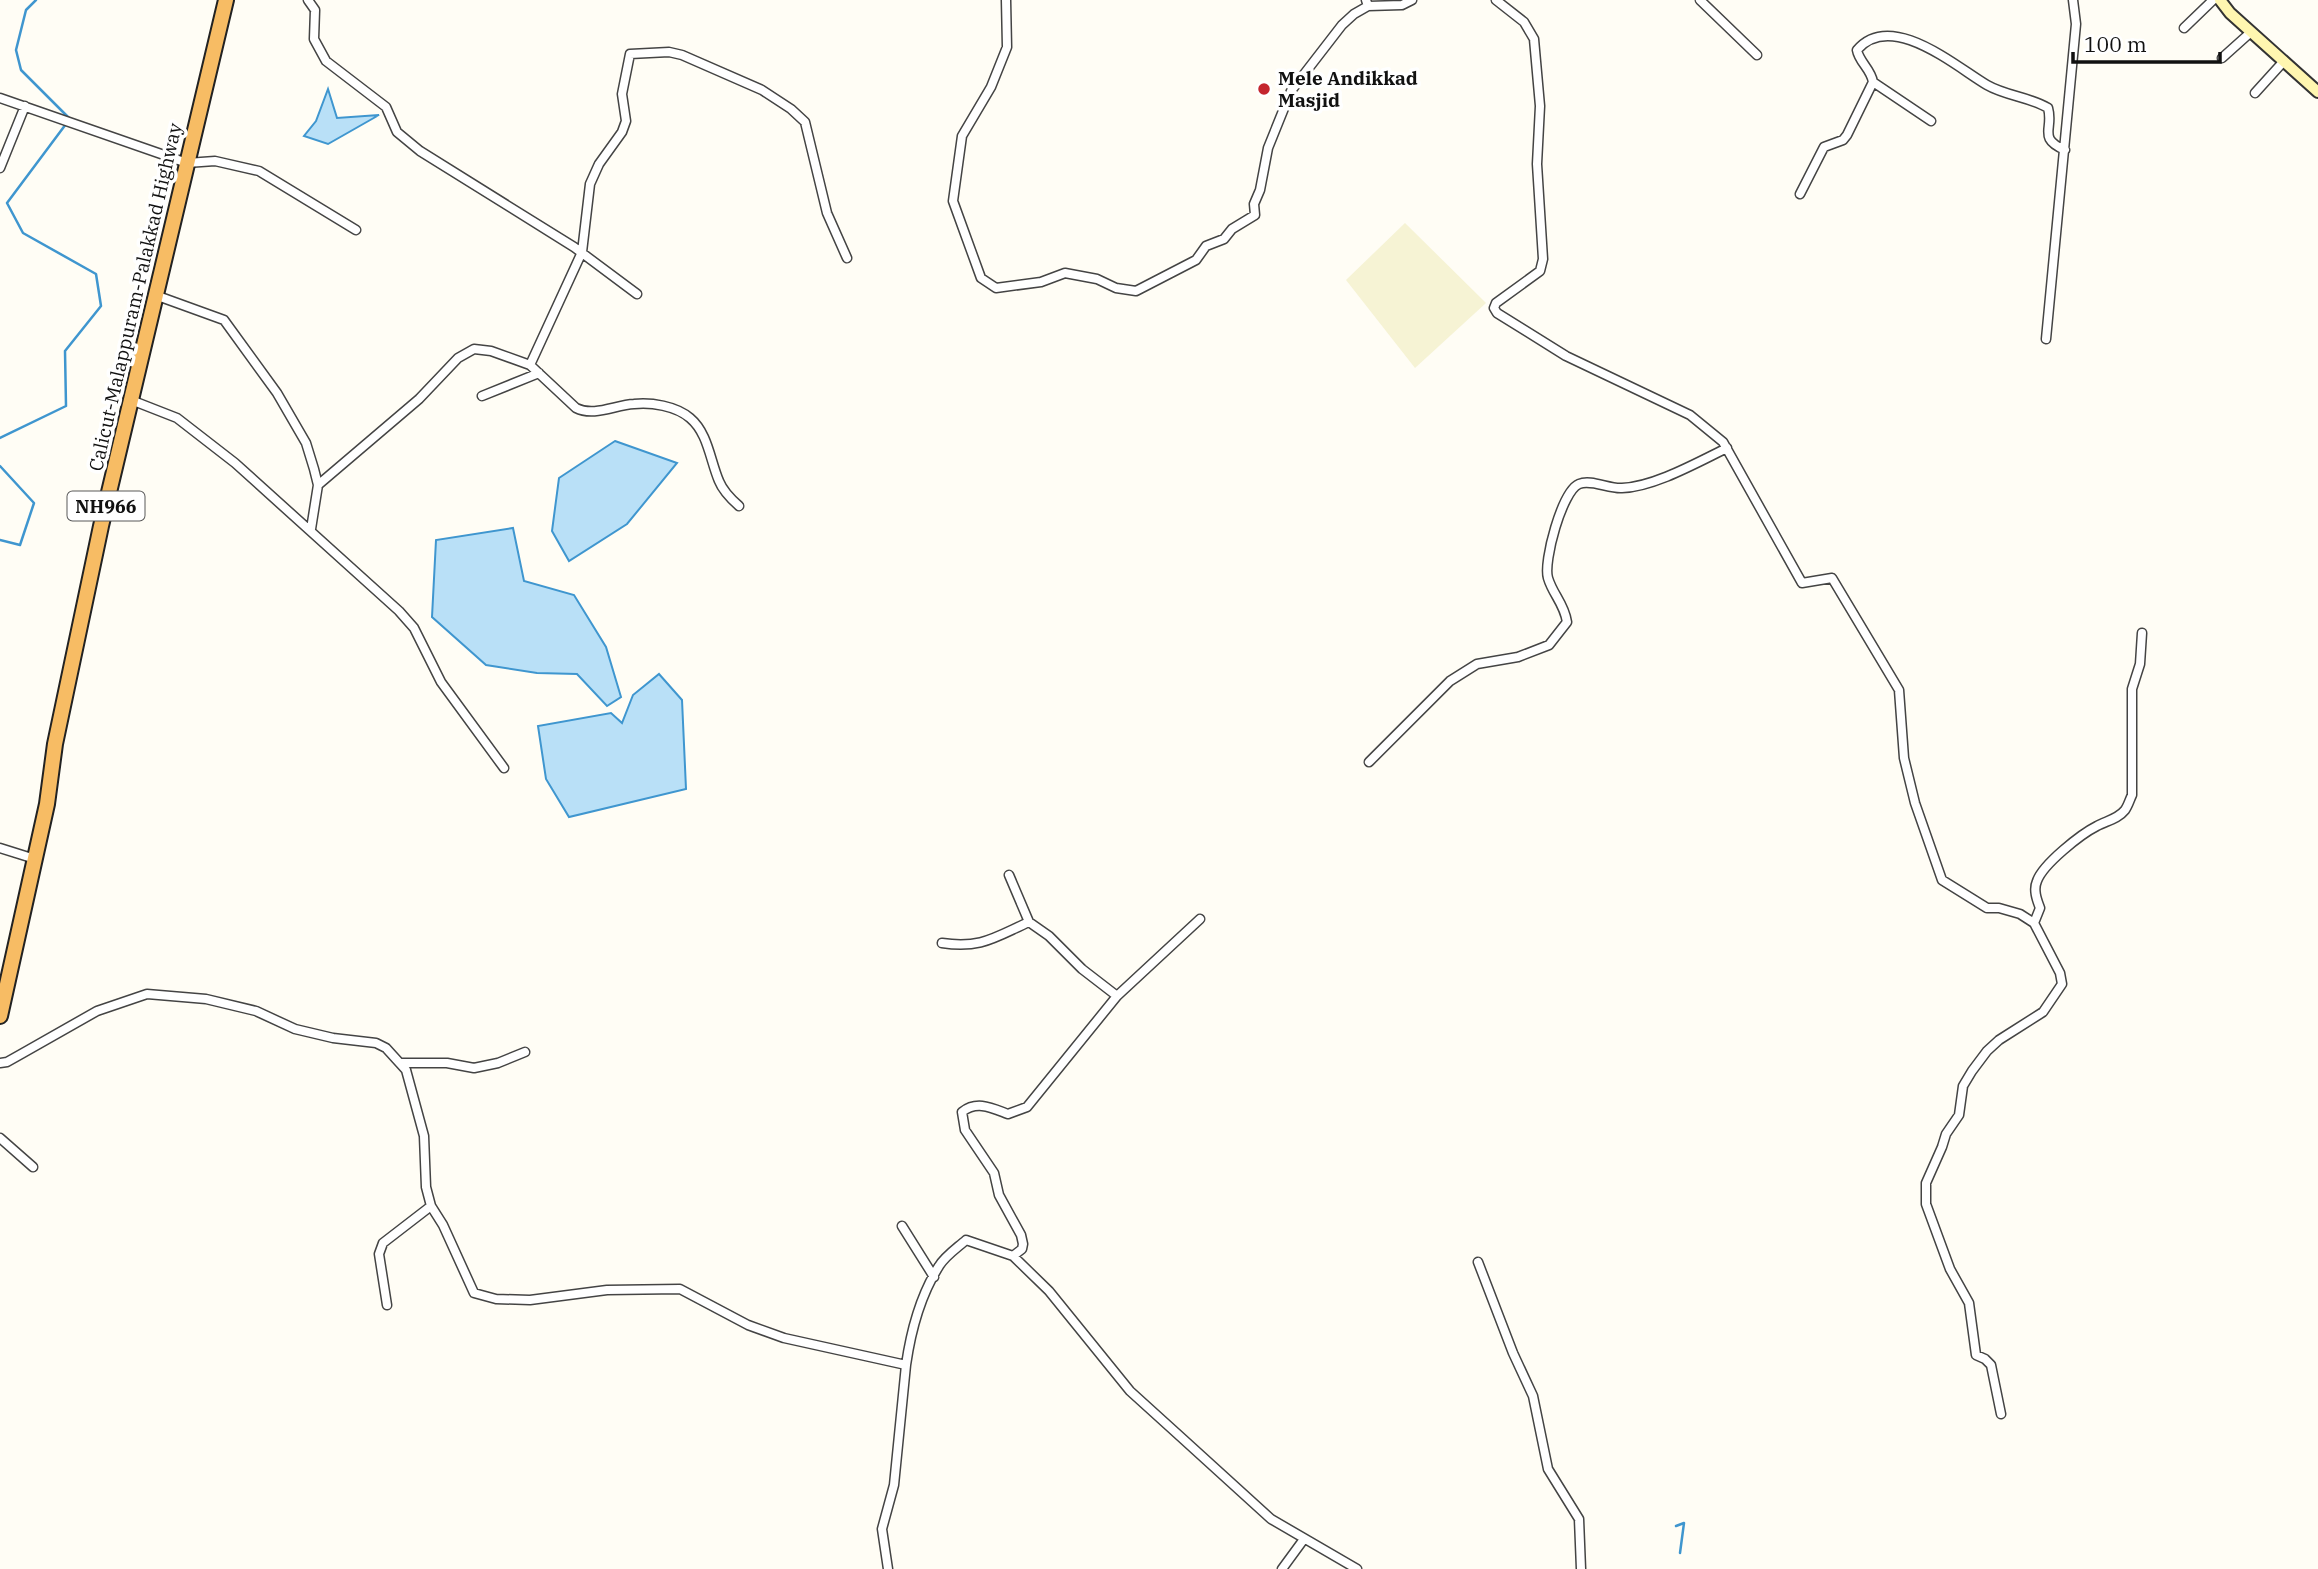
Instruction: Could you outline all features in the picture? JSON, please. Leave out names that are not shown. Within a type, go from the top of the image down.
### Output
[{"type":"highway","name":"Calicut-Malappuram-Palakkad Highway","points":[[0,1016],[47,804],[55,744],[101,526],[226,0]]},
{"type":"main road","points":[[2220,0],[2230,13],[2318,92]]},
{"type":"street","points":[[308,0],[315,10],[314,39],[326,61],[386,107],[397,132],[420,151],[582,252],[637,293]]},
{"type":"street","points":[[1006,0],[1007,47],[991,87],[962,136],[954,182],[953,201],[981,278],[996,288],[1041,282],[1065,273],[1136,291],[1196,260],[1206,246],[1224,239],[1232,229],[1255,215],[1254,204],[1260,190],[1268,148],[1291,92],[1342,25],[1367,3],[1402,5],[1412,0]]},
{"type":"street","points":[[1496,0],[1524,22],[1534,40],[1540,107],[1537,164],[1543,259],[1540,271],[1496,303],[1494,308],[1497,313],[1566,356],[1690,415],[1723,442],[1802,583],[1832,578],[1899,690],[1904,758],[1914,803],[1942,880],[1987,908],[1999,908],[2020,914],[2034,923],[2060,973],[2062,984],[2043,1012],[1999,1040],[1972,1071],[1963,1086],[1961,1109],[1946,1134],[1926,1183],[1926,1204],[1950,1269],[1969,1303],[1976,1355],[1991,1365],[2001,1414]]},
{"type":"street","points":[[1700,0],[1756,55]]},
{"type":"street","points":[[2046,339],[2076,24],[2073,0]]},
{"type":"street","points":[[2184,28],[2213,0]]},
{"type":"street","points":[[2222,58],[2251,32]]},
{"type":"street","points":[[1800,194],[1824,147],[1843,140],[1847,135],[1873,82],[1872,73],[1857,50],[1866,41],[1879,35],[1891,35],[1923,46],[1967,70],[1988,86],[2048,108],[2049,140],[2065,150]]},
{"type":"street","points":[[530,365],[582,252],[590,184],[599,164],[622,132],[626,121],[622,94],[630,54],[669,52],[762,90],[805,122],[827,213],[847,258]]},
{"type":"street","points":[[2255,93],[2284,61]]},
{"type":"street","points":[[1873,82],[1931,121]]},
{"type":"street","points":[[0,98],[187,163],[215,161],[258,172],[356,230]]},
{"type":"street","points":[[0,168],[25,106]]},
{"type":"street","points":[[155,295],[224,320],[277,393],[306,443],[318,485],[311,529]]},
{"type":"street","points":[[318,485],[419,399],[458,358],[474,349],[491,351],[530,365],[576,408],[585,412],[634,404],[664,406],[690,418],[705,440],[719,482],[739,506]]},
{"type":"street","points":[[482,396],[539,373]]},
{"type":"street","points":[[131,400],[177,418],[235,463],[311,529],[414,628],[441,682],[504,768]]},
{"type":"street","points":[[1369,762],[1450,681],[1477,664],[1518,657],[1549,645],[1562,631],[1567,622],[1565,608],[1547,576],[1554,530],[1567,496],[1578,484],[1622,488],[1653,481],[1727,448]]},
{"type":"street","points":[[2034,923],[2040,908],[2036,898],[2036,882],[2051,862],[2096,826],[2126,810],[2132,795],[2132,689],[2140,664],[2142,633]]},
{"type":"street","points":[[0,848],[35,859]]},
{"type":"street","points":[[1009,875],[1029,922],[1049,936],[1082,969],[1116,996]]},
{"type":"street","points":[[1013,1256],[1022,1249],[1021,1235],[999,1195],[994,1173],[965,1129],[962,1112],[970,1106],[984,1105],[1008,1114],[1027,1107],[1116,996],[1200,919]]},
{"type":"street","points":[[942,943],[963,946],[979,944],[1029,922]]},
{"type":"street","points":[[0,1063],[23,1054],[97,1011],[147,994],[206,999],[256,1011],[295,1028],[333,1038],[376,1043],[386,1048],[406,1070],[424,1136],[426,1187],[431,1206],[443,1225],[474,1293],[496,1299],[530,1300],[607,1290],[680,1289],[748,1325],[783,1338],[906,1364]]},
{"type":"street","points":[[400,1063],[447,1063],[474,1068],[498,1063],[525,1052]]},
{"type":"street","points":[[0,1138],[33,1167]]},
{"type":"street","points":[[387,1305],[379,1255],[383,1243],[431,1206]]},
{"type":"street","points":[[902,1226],[933,1276]]},
{"type":"street","points":[[888,1569],[882,1529],[894,1485],[910,1337],[920,1304],[933,1276],[940,1265],[966,1240],[1013,1256],[1049,1291],[1130,1391],[1271,1519],[1357,1569]]},
{"type":"street","points":[[1478,1262],[1513,1353],[1533,1396],[1548,1469],[1579,1519],[1581,1569]]},
{"type":"street","points":[[1282,1569],[1304,1539]]},
{"type":"shaded area","points":[[1405,223],[1486,303],[1415,368],[1346,280]]},
{"type":"water","points":[[328,89],[337,118],[379,115],[328,144],[304,136],[316,121]]},
{"type":"water","points":[[615,441],[677,463],[627,524],[569,561],[552,531],[559,478]]},
{"type":"water","points":[[513,528],[524,581],[574,595],[606,647],[621,697],[607,706],[577,674],[537,673],[486,665],[432,617],[436,540]]},
{"type":"water","points":[[659,674],[682,700],[686,789],[569,817],[546,779],[538,726],[611,713],[622,723],[633,695]]},
{"type":"waterway","points":[[36,0],[26,10],[16,50],[21,70],[69,118]]},
{"type":"waterway","points":[[0,438],[66,406],[65,351],[101,306],[96,274],[23,233],[7,203],[66,124]]},
{"type":"waterway","points":[[0,466],[34,503],[20,545],[0,540]]},
{"type":"waterway","points":[[1676,1526],[1684,1523],[1680,1553]]},
{"type":"place","name":"Mele Andikkad Masjid","points":[[1264,89]]}]
